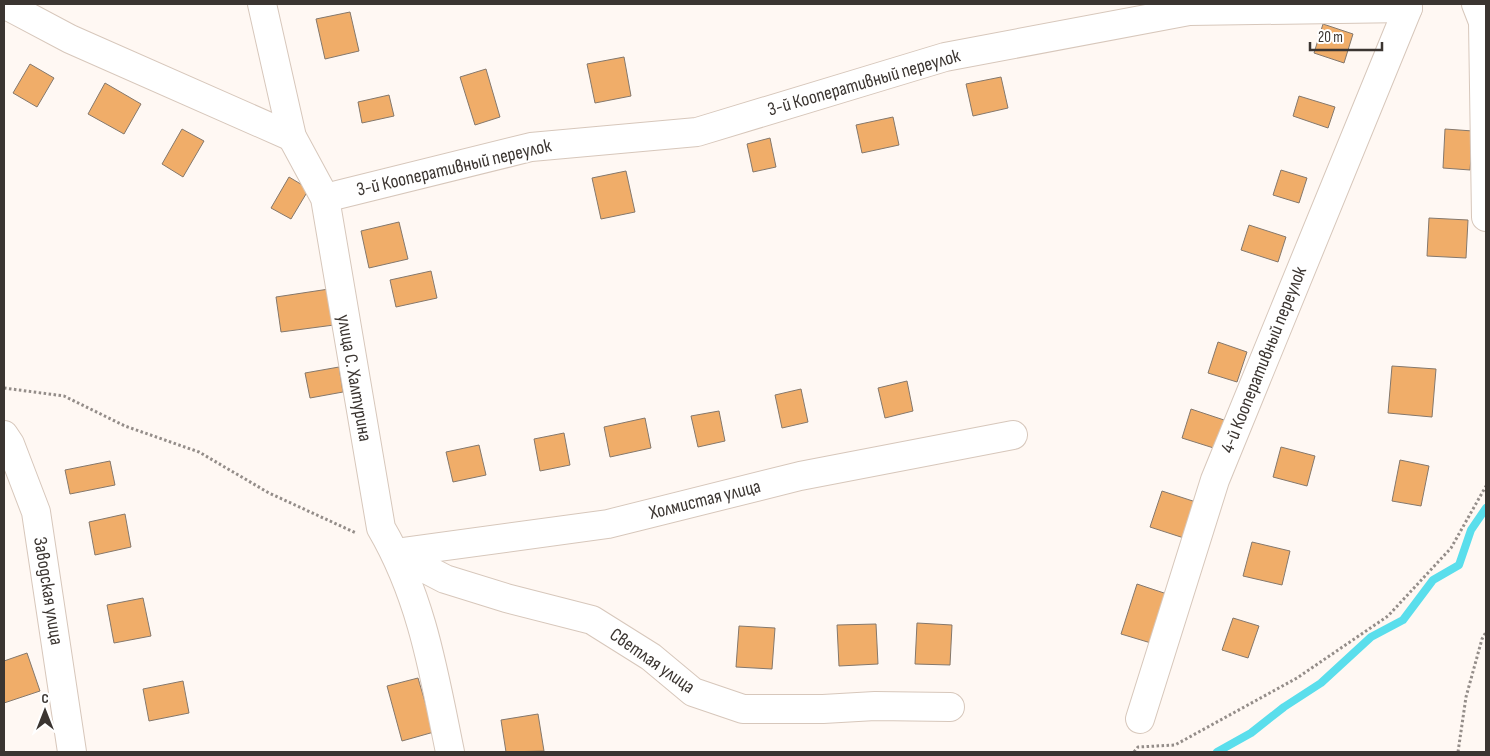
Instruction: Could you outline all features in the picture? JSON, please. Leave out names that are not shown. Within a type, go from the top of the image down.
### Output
[{"type":"street","points":[[4,4],[70,39],[292,137]]},
{"type":"street","name":"улица С. Халтурина","points":[[262,4],[292,137],[325,198],[381,528],[395,553],[427,639],[450,752]]},
{"type":"street","points":[[1476,4],[1483,22],[1486,217]]},
{"type":"street","name":"3-й Кооперативный переулок","points":[[325,198],[532,147],[697,132],[945,57],[1188,10],[1411,6]]},
{"type":"street","name":"4-й Кооперативный переулок","points":[[1140,719],[1215,480],[1411,6]]},
{"type":"street","name":"Заводская улица","points":[[4,435],[10,444],[36,512],[72,752]]},
{"type":"street","name":"Холмистая улица","points":[[395,553],[608,524],[800,476],[1012,435]]},
{"type":"street","name":"Светлая улица","points":[[395,553],[445,579],[506,598],[592,620],[650,657],[693,692],[743,709],[823,709],[875,706],[950,707]]},
{"type":"path","points":[[4,388],[64,396],[125,426],[200,452],[269,492],[395,553]]},
{"type":"path","points":[[1134,752],[1138,747],[1175,744],[1297,678],[1341,646],[1388,616],[1451,548],[1486,486]]},
{"type":"path","points":[[1458,752],[1466,697],[1482,639],[1486,632]]},
{"type":"building","points":[[350,12],[359,51],[325,59],[316,19]]},
{"type":"building","points":[[1323,24],[1353,34],[1344,63],[1314,53]]},
{"type":"building","points":[[624,57],[631,96],[595,103],[587,64]]},
{"type":"building","points":[[30,64],[54,78],[37,107],[13,93]]},
{"type":"building","points":[[486,69],[500,117],[475,125],[460,77]]},
{"type":"building","points":[[1001,77],[1008,108],[973,116],[966,84]]},
{"type":"building","points":[[105,83],[141,104],[124,134],[88,114]]},
{"type":"building","points":[[389,95],[394,116],[362,123],[358,102]]},
{"type":"building","points":[[1299,96],[1335,107],[1328,128],[1293,116]]},
{"type":"building","points":[[893,117],[899,145],[862,153],[856,125]]},
{"type":"building","points":[[182,129],[204,141],[183,177],[162,164]]},
{"type":"building","points":[[1445,129],[1473,131],[1470,170],[1443,168]]},
{"type":"building","points":[[770,138],[776,167],[753,172],[747,144]]},
{"type":"building","points":[[1281,170],[1307,178],[1299,203],[1273,195]]},
{"type":"building","points":[[626,171],[635,212],[601,219],[592,178]]},
{"type":"building","points":[[289,177],[309,189],[291,219],[271,208]]},
{"type":"building","points":[[1429,218],[1468,220],[1466,258],[1427,256]]},
{"type":"building","points":[[399,222],[408,259],[369,268],[361,231]]},
{"type":"building","points":[[1249,225],[1286,237],[1278,262],[1241,250]]},
{"type":"building","points":[[431,271],[437,298],[396,307],[390,280]]},
{"type":"building","points":[[329,289],[334,325],[281,332],[276,297]]},
{"type":"building","points":[[1218,342],[1247,352],[1237,382],[1208,373]]},
{"type":"building","points":[[1392,366],[1436,369],[1432,417],[1388,413]]},
{"type":"building","points":[[339,367],[343,392],[310,398],[305,373]]},
{"type":"building","points":[[907,381],[913,411],[885,418],[878,388]]},
{"type":"building","points":[[801,389],[808,422],[782,428],[775,395]]},
{"type":"building","points":[[1191,409],[1230,422],[1220,450],[1182,438]]},
{"type":"building","points":[[719,411],[725,441],[698,447],[691,416]]},
{"type":"building","points":[[645,418],[651,448],[610,457],[604,427]]},
{"type":"building","points":[[564,433],[570,465],[540,471],[534,439]]},
{"type":"building","points":[[479,445],[486,475],[453,482],[446,452]]},
{"type":"building","points":[[1281,447],[1315,456],[1307,486],[1273,477]]},
{"type":"building","points":[[1400,460],[1429,466],[1421,506],[1392,501]]},
{"type":"building","points":[[110,461],[115,485],[70,494],[65,470]]},
{"type":"building","points":[[1162,491],[1199,503],[1187,539],[1150,527]]},
{"type":"building","points":[[125,514],[131,547],[95,555],[89,522]]},
{"type":"building","points":[[1252,542],[1290,551],[1282,585],[1243,576]]},
{"type":"building","points":[[1137,584],[1167,594],[1151,643],[1121,634]]},
{"type":"building","points":[[143,598],[151,636],[114,643],[107,605]]},
{"type":"building","points":[[1233,618],[1259,626],[1248,658],[1222,650]]},
{"type":"building","points":[[917,623],[952,625],[950,665],[915,664]]},
{"type":"building","points":[[876,624],[878,664],[839,666],[837,625]]},
{"type":"building","points":[[739,626],[775,628],[772,669],[736,667]]},
{"type":"building","points":[[27,653],[40,691],[4,703],[4,661]]},
{"type":"building","points":[[418,678],[434,732],[402,741],[387,686]]},
{"type":"building","points":[[183,681],[189,713],[149,721],[143,689]]},
{"type":"building","points":[[538,714],[544,751],[506,752],[501,720]]},
{"type":"waterway","points":[[1217,752],[1251,733],[1284,707],[1321,683],[1371,637],[1403,620],[1433,580],[1459,565],[1471,530],[1486,508]]}]
